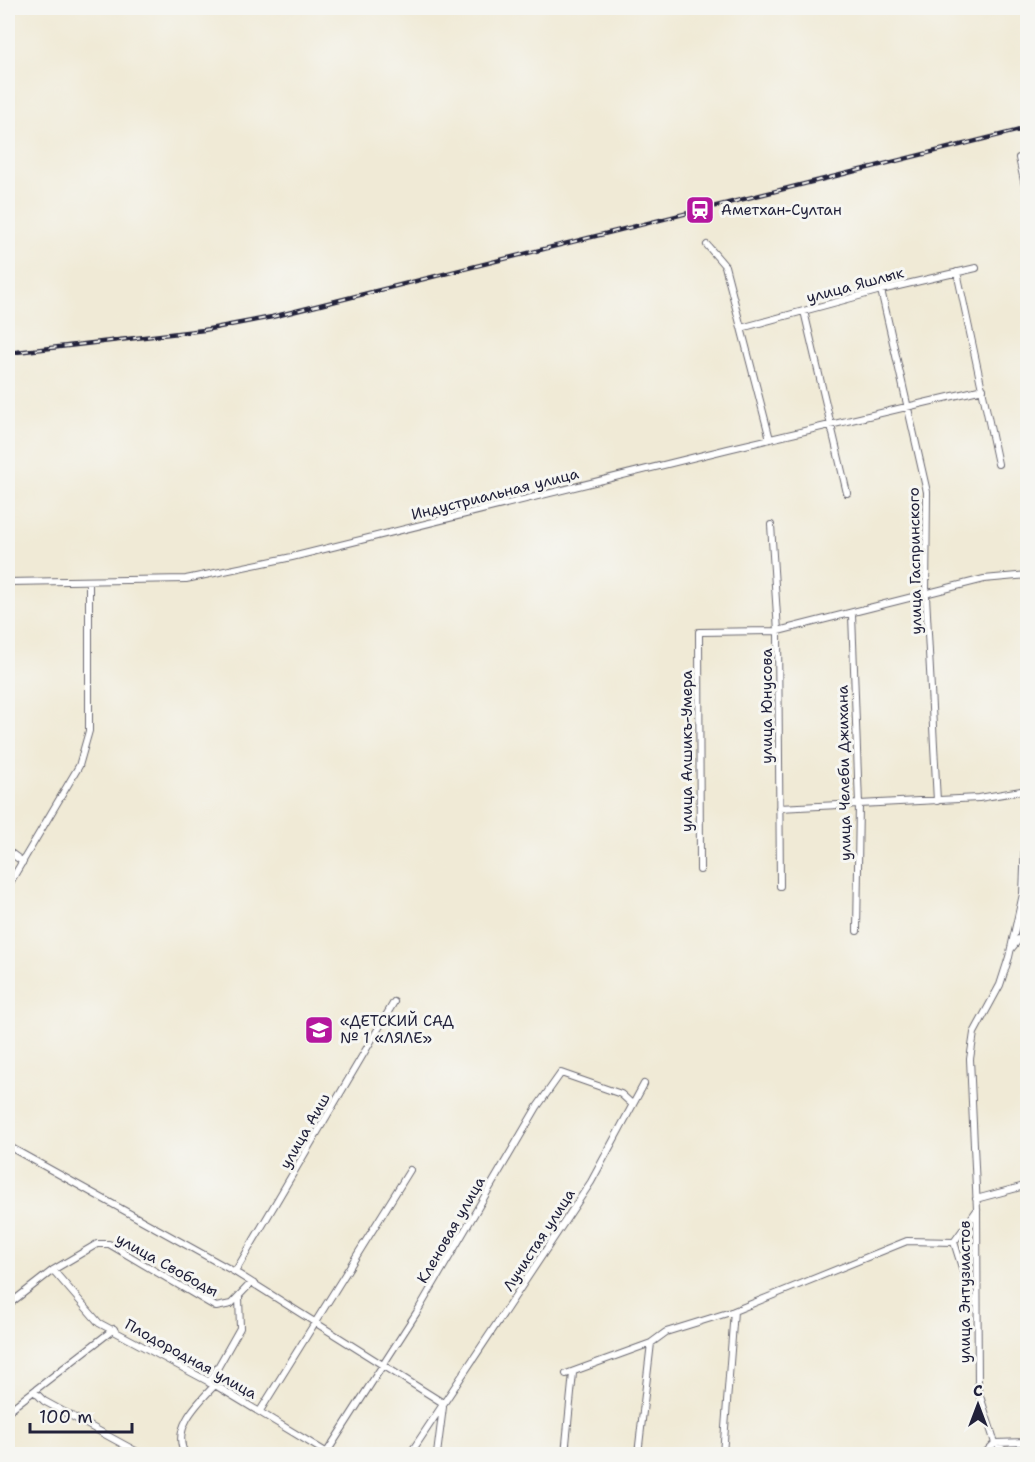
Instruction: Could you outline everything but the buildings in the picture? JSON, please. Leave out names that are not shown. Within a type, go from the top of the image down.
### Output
[{"type":"street","points":[[1019,158],[1028,199]]},
{"type":"street","points":[[707,244],[725,266],[770,439]]},
{"type":"street","name":"улица Яшлык","points":[[741,328],[880,290],[976,268]]},
{"type":"street","points":[[957,272],[998,464]]},
{"type":"street","name":"улица Гаспринского","points":[[880,290],[927,492],[926,596],[938,801]]},
{"type":"street","points":[[804,311],[847,493]]},
{"type":"street","name":"Индустриальная улица","points":[[8,582],[186,579],[303,554],[983,389]]},
{"type":"street","name":"улица Юнусова","points":[[771,525],[778,631],[780,886]]},
{"type":"street","points":[[778,631],[852,615],[984,579],[1028,575]]},
{"type":"street","points":[[8,886],[79,766],[89,731],[89,581]]},
{"type":"street","name":"улица Челеби Джихана","points":[[852,615],[858,804],[857,931]]},
{"type":"street","name":"улица Алшикъ-Умера","points":[[700,870],[699,632],[778,631]]},
{"type":"street","name":"улица Энтузиастов","points":[[995,1443],[978,1390],[977,1210],[972,1044],[979,1020],[1000,985],[1025,899],[1027,769]]},
{"type":"street","points":[[779,808],[938,801],[999,796],[1027,790]]},
{"type":"street","points":[[8,851],[23,862]]},
{"type":"street","points":[[1010,951],[1028,928]]},
{"type":"street","name":"улица Аиш","points":[[236,1272],[394,1002]]},
{"type":"street","name":"Кленовая улица","points":[[329,1454],[382,1365],[417,1312],[537,1107],[561,1073],[621,1094],[632,1104]]},
{"type":"street","name":"Лучистая улица","points":[[410,1455],[443,1403],[503,1318],[591,1182],[644,1084]]},
{"type":"street","points":[[8,1146],[236,1272],[443,1403],[437,1455]]},
{"type":"street","points":[[260,1411],[410,1170]]},
{"type":"street","points":[[976,1198],[1028,1185]]},
{"type":"street","points":[[954,1242],[977,1210]]},
{"type":"street","points":[[565,1455],[569,1373],[651,1343],[666,1332],[734,1311],[907,1240],[954,1242]]},
{"type":"street","points":[[954,1242],[976,1318]]},
{"type":"street","name":"улица Свободы","points":[[8,1305],[52,1270],[97,1244],[109,1244],[216,1307],[224,1307],[251,1283]]},
{"type":"street","name":"Плодородная улица","points":[[52,1270],[99,1323],[114,1329],[260,1411],[329,1454]]},
{"type":"street","points":[[185,1455],[181,1447],[181,1433],[190,1413],[212,1384],[240,1328],[239,1296]]},
{"type":"street","points":[[723,1455],[734,1311]]},
{"type":"street","points":[[8,1411],[114,1329]]},
{"type":"street","points":[[638,1455],[651,1343]]},
{"type":"street","points":[[34,1391],[44,1401],[141,1455]]},
{"type":"street","points":[[984,1455],[995,1443],[1028,1442]]},
{"type":"street","points":[[995,1443],[1008,1455]]},
{"type":"railway","points":[[8,353],[204,330],[272,317],[1028,128]]},
{"type":"place","name":"Аметхан-Султан","points":[[700,210]]},
{"type":"place","name":"«ДЕТСКИЙ САД № 1 «ЛЯЛЕ»","points":[[319,1030]]}]
